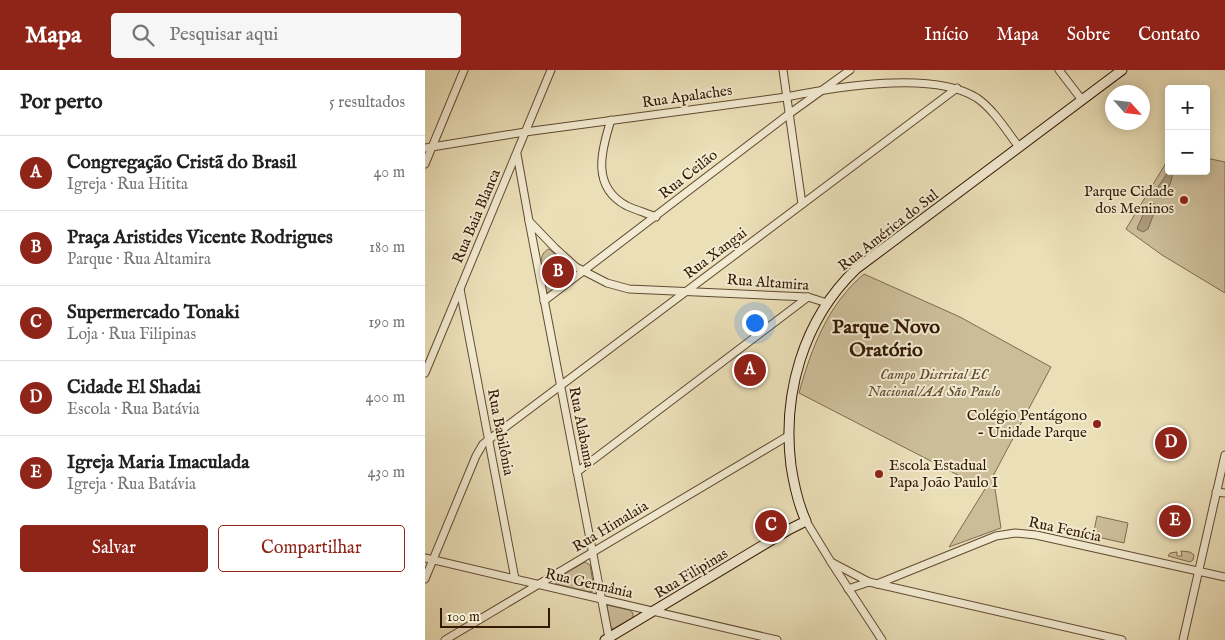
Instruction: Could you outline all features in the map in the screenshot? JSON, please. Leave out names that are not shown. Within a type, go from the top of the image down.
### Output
[{"type":"main road","name":"Rua América do Sul","points":[[806,521],[793,482],[788,436],[791,391],[808,338],[827,303],[857,269],[1122,70]]},
{"type":"main road","name":"Rua Filipinas","points":[[790,529],[801,510]]},
{"type":"main road","name":"Rua Filipinas","points":[[607,639],[806,521]]},
{"type":"street","points":[[425,164],[429,147],[464,70]]},
{"type":"street","name":"Rua Baia Blanca","points":[[425,373],[551,70]]},
{"type":"street","points":[[783,70],[802,204]]},
{"type":"street","name":"Rua Ceilão","points":[[544,301],[585,272],[789,114],[850,70]]},
{"type":"street","points":[[1059,70],[1082,100]]},
{"type":"street","name":"Rua Apalaches","points":[[429,147],[525,132],[786,97],[824,90],[915,82],[933,83],[957,88],[976,98],[992,111],[1019,147]]},
{"type":"street","name":"Rua Xangai","points":[[425,579],[480,447],[957,88]]},
{"type":"street","points":[[611,120],[603,145],[601,163],[606,186],[611,194],[625,205],[656,216]]},
{"type":"street","points":[[517,154],[529,221]]},
{"type":"street","name":"Rua Altamira","points":[[529,221],[563,257],[585,272],[607,283],[629,289],[807,297],[827,303]]},
{"type":"street","name":"Rua Alabama","points":[[529,221],[607,639]]},
{"type":"street","name":"Rua Babilônia","points":[[460,289],[515,580]]},
{"type":"street","points":[[577,472],[807,297]]},
{"type":"street","name":"Rua Himalaia","points":[[445,640],[788,436]]},
{"type":"street","points":[[1183,640],[1225,455]]},
{"type":"street","points":[[1217,492],[1225,494]]},
{"type":"street","name":"Rua América do Sul","points":[[806,521],[882,640]]},
{"type":"street","name":"Rua Fenícia","points":[[877,584],[973,544],[1002,534],[1015,533],[1036,535],[1225,577]]},
{"type":"street","name":"Rua Germânia","points":[[425,558],[777,640]]},
{"type":"street","points":[[831,562],[869,582],[1122,640]]},
{"type":"street","points":[[848,588],[869,582]]},
{"type":"green space","name":"Parque Cidade dos Meninos","points":[[1210,159],[1225,162],[1225,293],[1162,255],[1126,229],[1165,165],[1165,175],[1210,175]]},
{"type":"green space","points":[[549,249],[574,271],[572,275],[548,293],[546,291],[541,262],[544,252]]},
{"type":"green space","name":"Campo Distrital EC Nacional/AA São Paulo","points":[[864,274],[960,317],[1051,367],[993,476],[1001,528],[949,547],[985,489],[799,393],[815,344],[831,313],[851,286]]},
{"type":"green space","points":[[1097,516],[1128,523],[1124,543],[1093,536]]},
{"type":"green space","points":[[1181,551],[1190,552],[1194,555],[1193,560],[1190,562],[1168,556],[1170,553],[1177,552],[1177,556],[1182,556]]},
{"type":"green space","points":[[585,562],[590,565],[593,591],[589,592],[556,584],[556,579]]},
{"type":"green space","points":[[607,605],[629,610],[633,613],[633,618],[613,629],[610,625]]},
{"type":"shaded area","points":[[1166,175],[1172,175],[1166,191],[1162,196],[1158,196],[1155,194]]},
{"type":"shaded area","points":[[1149,202],[1157,205],[1148,229],[1143,232],[1137,229]]},
{"type":"place","name":"Parque Cidade dos Meninos","points":[[1184,200]]},
{"type":"place","name":"Praça Aristides Vicente Rodrigues","points":[[558,272]]},
{"type":"place","name":"Congregação Cristã do Brasil","points":[[750,370]]},
{"type":"place","name":"Colégio Pentágono - Unidade Parque","points":[[1097,424]]},
{"type":"place","name":"Cidade El Shadai","points":[[1171,443]]},
{"type":"place","name":"Escola Estadual Papa João Paulo I","points":[[879,474]]},
{"type":"place","name":"Igreja Maria Imaculada","points":[[1175,521]]},
{"type":"place","name":"Supermercado Tonaki","points":[[771,526]]},
{"type":"district","name":"Parque Novo Oratório","points":[[886,338]]}]
